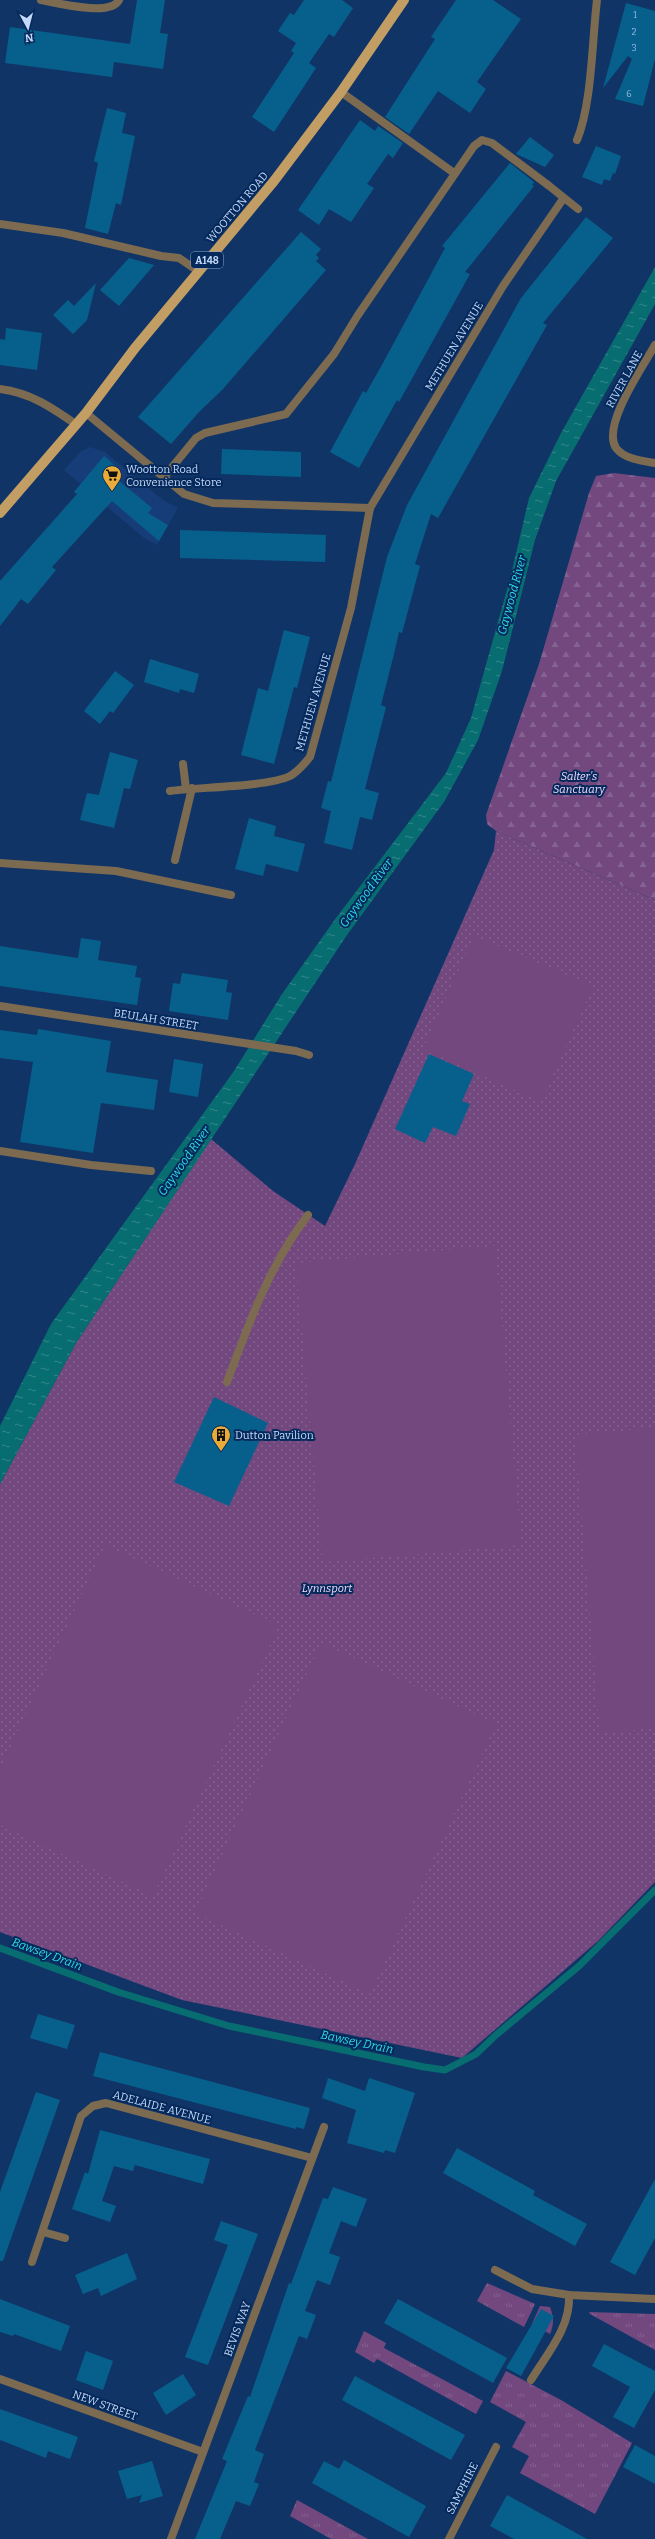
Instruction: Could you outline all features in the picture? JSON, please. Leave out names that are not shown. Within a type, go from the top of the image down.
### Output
[{"type":"main road","name":"WOOTTON ROAD","points":[[0,513],[77,425],[134,348],[274,181],[341,92],[404,0]]},
{"type":"street","points":[[41,0],[100,9],[113,6],[118,0]]},
{"type":"street","points":[[577,140],[583,125],[586,107],[597,0]]},
{"type":"street","points":[[341,92],[454,172]]},
{"type":"street","points":[[164,477],[196,438],[205,433],[286,414],[334,354],[454,172],[474,146],[482,140],[492,143],[578,209]]},
{"type":"street","name":"METHUEN AVENUE","points":[[170,791],[269,781],[289,776],[300,770],[310,757],[351,608],[370,508],[503,286],[563,199]]},
{"type":"street","points":[[0,224],[63,233],[161,256],[179,258],[198,271]]},
{"type":"street","name":"RIVER LANE","points":[[655,345],[614,420],[612,434],[615,447],[623,454],[655,463]]},
{"type":"street","points":[[0,389],[21,392],[50,406],[77,425]]},
{"type":"street","points":[[86,413],[184,494],[213,503],[370,508]]},
{"type":"street","points":[[175,860],[189,788],[183,764]]},
{"type":"street","points":[[0,863],[116,871],[231,895]]},
{"type":"street","name":"BEULAH STREET","points":[[0,1006],[296,1051],[309,1055]]},
{"type":"street","points":[[0,1151],[91,1165],[151,1171]]},
{"type":"street","points":[[227,1382],[243,1338],[288,1240],[308,1215]]},
{"type":"street","name":"ADELAIDE AVENUE","points":[[32,2262],[81,2116],[93,2106],[106,2103],[312,2158]]},
{"type":"street","name":"BEVIS WAY","points":[[171,2539],[324,2127]]},
{"type":"street","points":[[43,2232],[65,2238]]},
{"type":"street","points":[[496,2270],[532,2289],[569,2295],[655,2299]]},
{"type":"street","points":[[530,2380],[563,2329],[570,2305],[569,2295]]},
{"type":"street","name":"NEW STREET","points":[[0,2379],[203,2452]]},
{"type":"street","name":"SAMPHIRE","points":[[448,2539],[496,2447]]},
{"type":"shaded area","points":[[90,447],[105,452],[163,500],[178,508],[157,545],[144,538],[64,470],[81,451]]},
{"type":"green space","name":"Salter's Sanctuary","points":[[614,473],[655,478],[655,900],[496,831],[487,824],[486,815],[539,664],[589,493],[596,476]]},
{"type":"green space","name":"Lynnsport","points":[[496,831],[655,900],[655,1882],[598,1941],[462,2058],[182,2000],[0,1932],[0,1484],[76,1343],[211,1139],[273,1191],[325,1226],[355,1164],[494,850]]},
{"type":"green space","points":[[474,936],[593,986],[541,1102],[423,1049]]},
{"type":"green space","points":[[495,1246],[521,1545],[323,1562],[296,1263]]},
{"type":"green space","points":[[655,1428],[655,1728],[600,1733],[575,1435]]},
{"type":"green space","points":[[105,1545],[279,1626],[153,1896],[0,1825],[0,1769]]},
{"type":"green space","points":[[321,1643],[496,1724],[370,1994],[195,1913]]},
{"type":"green space","points":[[487,2283],[535,2304],[524,2327],[477,2301]]},
{"type":"green space","points":[[540,2306],[550,2307],[553,2321],[550,2334],[532,2324]]},
{"type":"green space","points":[[589,2312],[655,2314],[655,2350],[590,2314]]},
{"type":"green space","points":[[364,2331],[386,2343],[384,2348],[483,2401],[476,2414],[377,2359],[374,2363],[355,2352]]},
{"type":"green space","points":[[506,2371],[561,2400],[632,2443],[595,2514],[520,2473],[529,2456],[512,2447],[526,2422],[490,2402]]},
{"type":"green space","points":[[297,2500],[368,2539],[331,2539],[290,2516]]},
{"type":"water","name":"Gaywood River","points":[[655,267],[655,304],[556,481],[535,540],[502,671],[478,740],[444,802],[347,935],[76,1343],[0,1484],[0,1426],[51,1324],[234,1071],[282,994],[336,918],[446,773],[471,718],[510,579],[529,498],[561,433]]},
{"type":"building","points":[[137,0],[165,0],[160,33],[168,34],[163,69],[114,62],[112,77],[5,63],[10,27],[130,44]]},
{"type":"building","points":[[304,0],[342,0],[353,8],[334,37],[329,34],[309,63],[316,68],[274,132],[252,117],[294,53],[291,51],[296,43],[278,31],[290,13],[294,15]]},
{"type":"building","points":[[456,0],[493,0],[521,19],[477,82],[486,89],[470,113],[438,91],[409,134],[385,117],[435,39],[431,37]]},
{"type":"building","points":[[626,3],[655,11],[655,59],[643,106],[615,99],[632,59],[628,56],[603,88]]},
{"type":"building","points":[[107,108],[126,113],[122,133],[135,136],[121,205],[116,203],[108,234],[85,228],[98,163],[94,161]]},
{"type":"building","points":[[360,120],[375,131],[378,126],[403,143],[393,158],[388,154],[367,184],[374,188],[351,222],[329,209],[319,225],[298,210]]},
{"type":"building","points":[[530,137],[554,155],[545,167],[516,154]]},
{"type":"building","points":[[596,146],[621,156],[615,174],[613,173],[610,181],[604,179],[602,185],[582,177]]},
{"type":"building","points":[[510,163],[534,182],[532,185],[534,186],[465,272],[470,274],[399,402],[397,400],[359,468],[330,452],[363,391],[366,393],[383,363],[445,248],[442,246]]},
{"type":"building","points":[[586,217],[613,238],[543,323],[547,325],[438,518],[431,514],[415,564],[420,566],[402,633],[399,632],[381,705],[386,707],[365,789],[379,793],[372,820],[360,817],[352,850],[324,843],[331,811],[321,808],[328,781],[331,782],[387,557],[407,505],[521,298]]},
{"type":"building","points":[[301,232],[321,249],[316,255],[319,258],[316,261],[326,270],[223,389],[199,412],[171,444],[138,417]]},
{"type":"building","points":[[129,258],[154,265],[119,306],[100,290]]},
{"type":"building","points":[[96,283],[87,320],[73,334],[53,315],[68,300],[74,306]]},
{"type":"building","points":[[6,328],[42,333],[37,370],[0,365],[0,339],[5,340]]},
{"type":"building","points":[[222,449],[301,452],[301,477],[221,474]]},
{"type":"building","points":[[104,456],[118,468],[112,475],[152,508],[148,513],[168,525],[159,541],[112,501],[52,567],[56,570],[28,604],[21,599],[0,626],[0,581],[77,494],[74,492]]},
{"type":"building","points":[[180,530],[326,535],[325,562],[180,558]]},
{"type":"building","points":[[284,630],[310,637],[297,688],[294,687],[274,764],[241,755],[258,688],[268,691]]},
{"type":"building","points":[[150,659],[199,674],[194,693],[180,689],[179,693],[144,682]]},
{"type":"building","points":[[115,671],[134,685],[113,713],[110,711],[100,724],[84,711]]},
{"type":"building","points":[[110,752],[138,760],[130,789],[124,788],[114,828],[80,820],[87,793],[99,795]]},
{"type":"building","points":[[249,818],[276,826],[274,836],[305,844],[298,872],[266,864],[263,876],[235,869]]},
{"type":"building","points":[[81,938],[101,941],[98,960],[137,966],[135,977],[141,978],[137,1005],[0,986],[0,946],[78,958]]},
{"type":"building","points":[[182,973],[228,980],[226,992],[232,993],[228,1020],[169,1011],[173,983],[180,984]]},
{"type":"building","points":[[38,1029],[111,1041],[106,1072],[158,1080],[154,1110],[101,1103],[93,1153],[20,1142],[33,1062],[0,1058],[0,1030],[37,1035]]},
{"type":"building","points":[[429,1054],[474,1074],[462,1101],[470,1104],[456,1136],[433,1127],[425,1143],[395,1129]]},
{"type":"building","points":[[174,1059],[203,1064],[198,1097],[169,1092]]},
{"type":"building","name":"Dutton Pavilion","points":[[214,1397],[268,1423],[229,1506],[174,1482]]},
{"type":"building","points":[[38,2014],[75,2025],[67,2049],[30,2038]]},
{"type":"building","points":[[100,2052],[310,2108],[304,2129],[296,2127],[296,2129],[93,2076]]},
{"type":"building","points":[[328,2078],[365,2091],[369,2078],[415,2093],[395,2153],[385,2150],[384,2153],[347,2143],[356,2110],[322,2098]]},
{"type":"building","points":[[36,2092],[60,2100],[3,2261],[0,2261],[0,2192]]},
{"type":"building","points":[[100,2130],[210,2159],[203,2184],[135,2165],[133,2171],[114,2166],[102,2201],[116,2206],[110,2222],[72,2209],[85,2172],[88,2174]]},
{"type":"building","points":[[457,2148],[535,2191],[533,2195],[587,2224],[575,2246],[443,2173]]},
{"type":"building","points":[[655,2179],[655,2238],[635,2275],[610,2262]]},
{"type":"building","points":[[333,2187],[367,2199],[356,2227],[341,2221],[329,2253],[340,2257],[330,2285],[317,2280],[305,2311],[316,2315],[307,2339],[299,2336],[255,2450],[264,2454],[254,2482],[259,2484],[250,2506],[236,2501],[220,2539],[195,2539],[227,2461],[222,2459],[248,2396],[250,2397],[289,2283],[291,2284],[323,2198],[328,2199]]},
{"type":"building","points":[[221,2221],[258,2234],[208,2365],[185,2357],[228,2245],[214,2240]]},
{"type":"building","points":[[127,2253],[137,2279],[101,2296],[98,2288],[83,2294],[75,2275]]},
{"type":"building","points":[[0,2299],[70,2326],[61,2351],[14,2334],[13,2336],[0,2332]]},
{"type":"building","points":[[398,2299],[507,2358],[493,2383],[384,2323]]},
{"type":"building","points":[[541,2309],[554,2316],[521,2376],[506,2368]]},
{"type":"building","points":[[604,2344],[655,2371],[655,2390],[634,2428],[613,2417],[630,2387],[592,2366]]},
{"type":"building","points":[[86,2351],[113,2361],[103,2390],[76,2380]]},
{"type":"building","points":[[183,2374],[196,2395],[166,2415],[153,2393]]},
{"type":"building","points":[[355,2376],[465,2435],[451,2460],[342,2400]]},
{"type":"building","points":[[0,2409],[78,2437],[70,2459],[48,2451],[46,2458],[0,2440]]},
{"type":"building","points":[[635,2445],[655,2456],[655,2484],[623,2467]]},
{"type":"building","points":[[344,2460],[426,2506],[409,2537],[312,2483],[324,2461],[339,2469]]},
{"type":"building","points":[[152,2461],[163,2496],[139,2503],[142,2495],[127,2499],[118,2471]]},
{"type":"building","points":[[507,2495],[587,2539],[514,2539],[490,2526]]},
{"type":"waterway","name":"Bawsey Drain","points":[[0,1948],[118,1992],[229,2026],[424,2067],[445,2070],[476,2054],[496,2035],[579,1966],[655,1890]]},
{"type":"place","name":"Wootton Road Convenience Store","points":[[112,492]]},
{"type":"place","name":"Dutton Pavilion","points":[[221,1452]]}]
